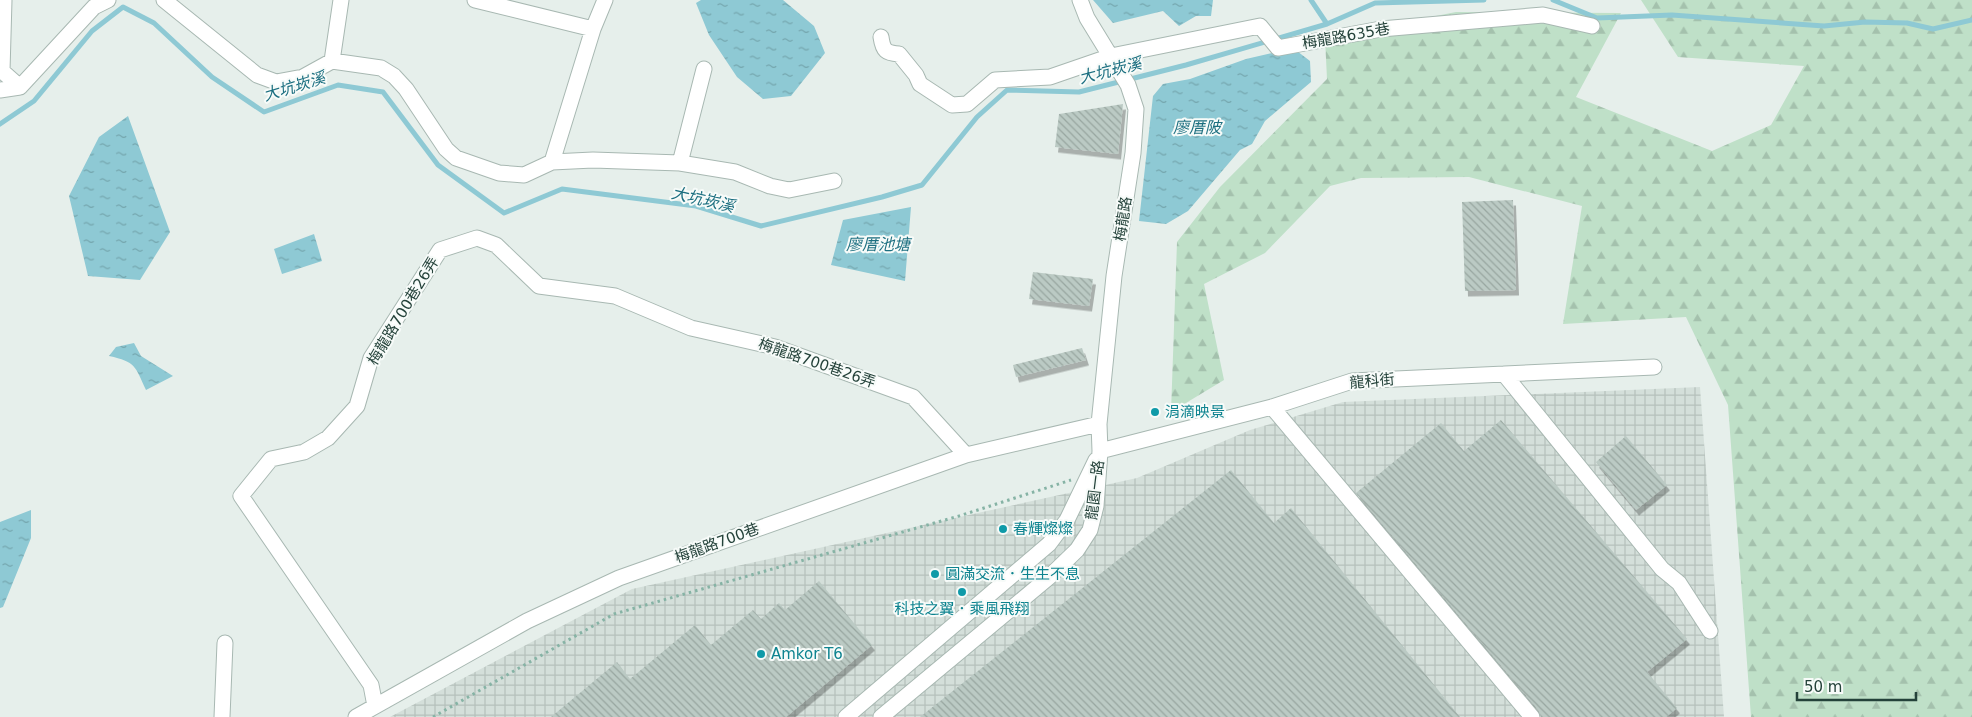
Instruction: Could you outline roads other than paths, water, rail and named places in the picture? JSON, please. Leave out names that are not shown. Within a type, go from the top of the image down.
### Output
[{"type":"street","points":[[4,0],[2,71],[20,87]]},
{"type":"street","points":[[0,90],[20,87],[94,8],[108,0]]},
{"type":"street","points":[[164,0],[257,76],[276,82],[302,77],[332,61],[381,68],[394,76],[406,89],[446,149],[456,158],[499,173],[524,175],[552,162],[593,160],[680,164],[735,172],[770,186],[788,190],[834,181]]},
{"type":"street","points":[[332,61],[341,0]]},
{"type":"street","points":[[475,0],[592,29]]},
{"type":"street","points":[[552,162],[592,29],[605,0]]},
{"type":"street","name":"梅龍路","points":[[1080,0],[1088,18],[1128,85],[1136,109],[1133,154],[1114,276],[1099,424],[1100,452]]},
{"type":"street","name":"梅龍路635巷","points":[[881,37],[882,48],[887,53],[899,54],[916,75],[920,84],[952,105],[968,104],[995,80],[1050,77],[1111,56],[1260,26],[1278,48],[1381,29],[1544,14],[1592,26]]},
{"type":"street","points":[[680,164],[704,69]]},
{"type":"street","name":"梅龍路700巷26弄","points":[[375,706],[372,685],[241,496],[271,459],[304,452],[328,438],[357,406],[371,358],[440,250],[477,238],[496,245],[538,286],[615,296],[691,328],[775,347],[913,397],[966,454]]},
{"type":"street","name":"龍科街","points":[[1100,452],[1272,407],[1352,380],[1654,367]]},
{"type":"street","points":[[1504,374],[1662,569],[1678,584],[1710,631]]},
{"type":"street","points":[[1272,407],[1532,717]]},
{"type":"street","name":"梅龍路700巷","points":[[356,717],[527,622],[619,578],[966,454],[1099,424]]},
{"type":"street","name":"龍園一路","points":[[846,717],[1049,544],[1067,520],[1100,452]]},
{"type":"street","name":"龍園一路","points":[[881,717],[1048,578],[1077,550],[1090,530],[1096,506],[1100,452]]},
{"type":"street","points":[[222,717],[225,643]]},
{"type":"water","points":[[701,0],[783,0],[814,26],[825,53],[791,96],[763,99],[737,77],[709,35],[696,3]]},
{"type":"water","points":[[1093,0],[1213,0],[1211,16],[1196,16],[1179,26],[1163,11],[1113,23]]},
{"type":"water","name":"廖厝陂","points":[[1293,48],[1310,61],[1311,82],[1265,121],[1252,144],[1240,150],[1188,211],[1166,224],[1139,221],[1153,96],[1163,84],[1190,79],[1246,59]]},
{"type":"water","points":[[128,116],[170,232],[140,280],[88,276],[69,196],[99,137]]},
{"type":"water","name":"廖厝池塘","points":[[911,207],[905,281],[831,265],[843,220]]},
{"type":"water","points":[[314,234],[322,261],[282,274],[274,249]]},
{"type":"water","points":[[134,343],[141,356],[173,376],[146,390],[134,366],[125,360],[109,356],[116,347]]},
{"type":"water","points":[[31,510],[31,538],[3,607],[0,608],[0,522]]},
{"type":"waterway","points":[[1311,0],[1327,24]]},
{"type":"waterway","name":"大坑崁溪","points":[[0,124],[34,101],[92,31],[123,7],[154,23],[212,77],[264,112],[338,85],[383,92],[438,165],[504,213],[562,189],[696,206],[761,226],[882,197],[922,185],[977,117],[1007,90],[1079,92],[1186,65],[1327,24],[1375,3],[1484,0]]},
{"type":"waterway","name":"大坑崁溪","points":[[1553,0],[1597,18],[1672,15],[1824,26],[1865,22],[1907,23],[1933,29],[1972,20]]},
{"type":"place","name":"涓滴映景","points":[[1155,412]]},
{"type":"place","name":"春輝燦燦","points":[[1003,529]]},
{"type":"place","name":"圓滿交流．生生不息","points":[[935,574]]},
{"type":"place","name":"科技之翼．乘風飛翔","points":[[962,592]]},
{"type":"place","name":"Amkor T6","points":[[761,654]]}]
